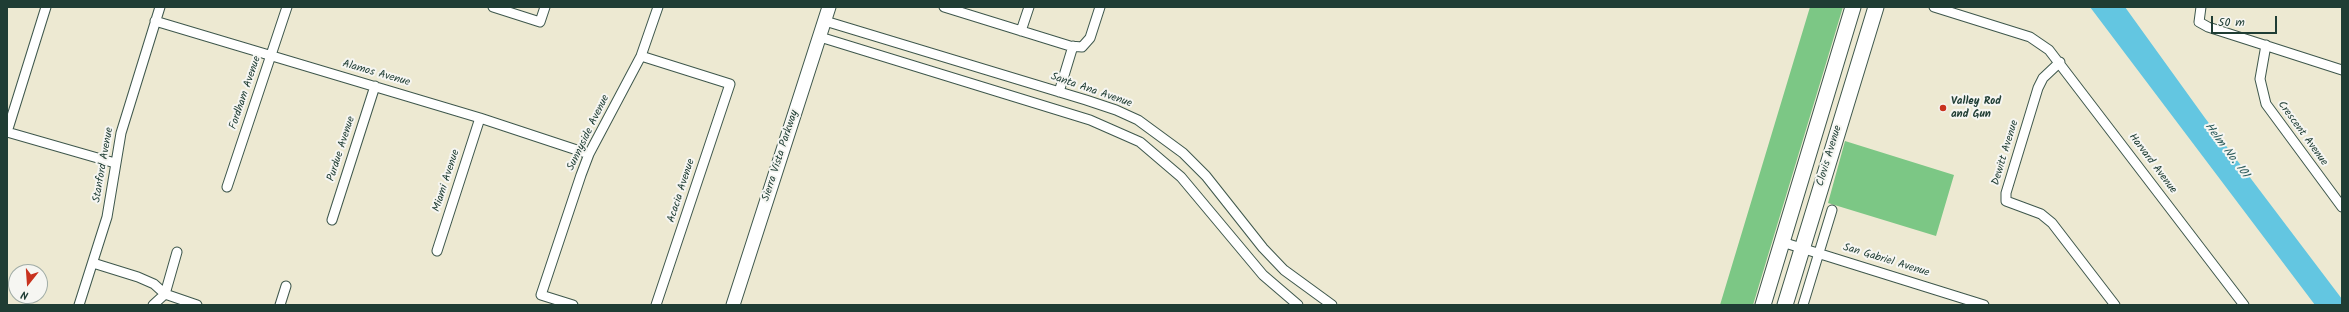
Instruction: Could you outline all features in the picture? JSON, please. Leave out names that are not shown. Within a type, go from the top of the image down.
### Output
[{"type":"main road","name":"Sierra Vista Parkway","points":[[733,305],[829,7]]},
{"type":"main road","name":"Clovis Avenue","points":[[1763,305],[1853,7]]},
{"type":"main road","name":"Clovis Avenue","points":[[1785,305],[1876,7]]},
{"type":"street","points":[[46,7],[7,132],[115,163]]},
{"type":"street","name":"Stanford Avenue","points":[[79,305],[107,216],[121,133],[160,7]]},
{"type":"street","name":"Fordham Avenue","points":[[227,187],[287,7]]},
{"type":"street","points":[[493,7],[540,22],[545,7]]},
{"type":"street","name":"Sunnyside Avenue","points":[[573,305],[542,295],[589,154],[640,56],[658,7]]},
{"type":"street","points":[[944,7],[962,10],[1021,31],[1073,46],[1082,47],[1090,38],[1100,7]]},
{"type":"street","points":[[1021,31],[1029,7]]},
{"type":"street","name":"Harvard Avenue","points":[[1934,7],[2038,40],[2060,62],[2244,305]]},
{"type":"street","points":[[2201,7],[2199,22],[2208,27],[2342,70]]},
{"type":"street","name":"Alamos Avenue","points":[[155,21],[480,118],[589,154]]},
{"type":"street","name":"Santa Ana Avenue","points":[[825,21],[1116,110],[1150,128],[1169,141],[1206,176],[1263,248],[1284,270],[1332,305]]},
{"type":"street","points":[[820,37],[1090,120],[1140,142],[1182,177],[1263,275],[1298,305]]},
{"type":"street","name":"Crescent Avenue","points":[[2266,45],[2260,79],[2266,104],[2342,207]]},
{"type":"street","points":[[1059,92],[1073,46]]},
{"type":"street","name":"Acacia Avenue","points":[[640,56],[730,84],[656,305]]},
{"type":"street","name":"Dewitt Avenue","points":[[2060,62],[2043,78],[2038,88],[2006,193],[2006,201],[2041,214],[2052,223],[2115,305]]},
{"type":"street","name":"Purdue Avenue","points":[[332,220],[375,86]]},
{"type":"street","name":"Miami Avenue","points":[[437,251],[480,118]]},
{"type":"street","points":[[1803,305],[1832,210]]},
{"type":"street","name":"San Gabriel Avenue","points":[[1782,242],[1983,305]]},
{"type":"street","points":[[153,305],[165,294],[177,252]]},
{"type":"street","points":[[92,263],[138,276],[154,284],[165,294],[197,305]]},
{"type":"street","points":[[280,305],[286,286]]},
{"type":"green space","points":[[1810,7],[1843,7],[1753,305],[1720,305]]},
{"type":"green space","points":[[1845,141],[1954,175],[1936,236],[1828,203]]},
{"type":"water","name":"Helm No. 101","points":[[2090,7],[2125,7],[2205,118],[2342,299],[2342,305],[2315,305]]},
{"type":"place","name":"Valley Rod and Gun","points":[[1943,108]]}]
